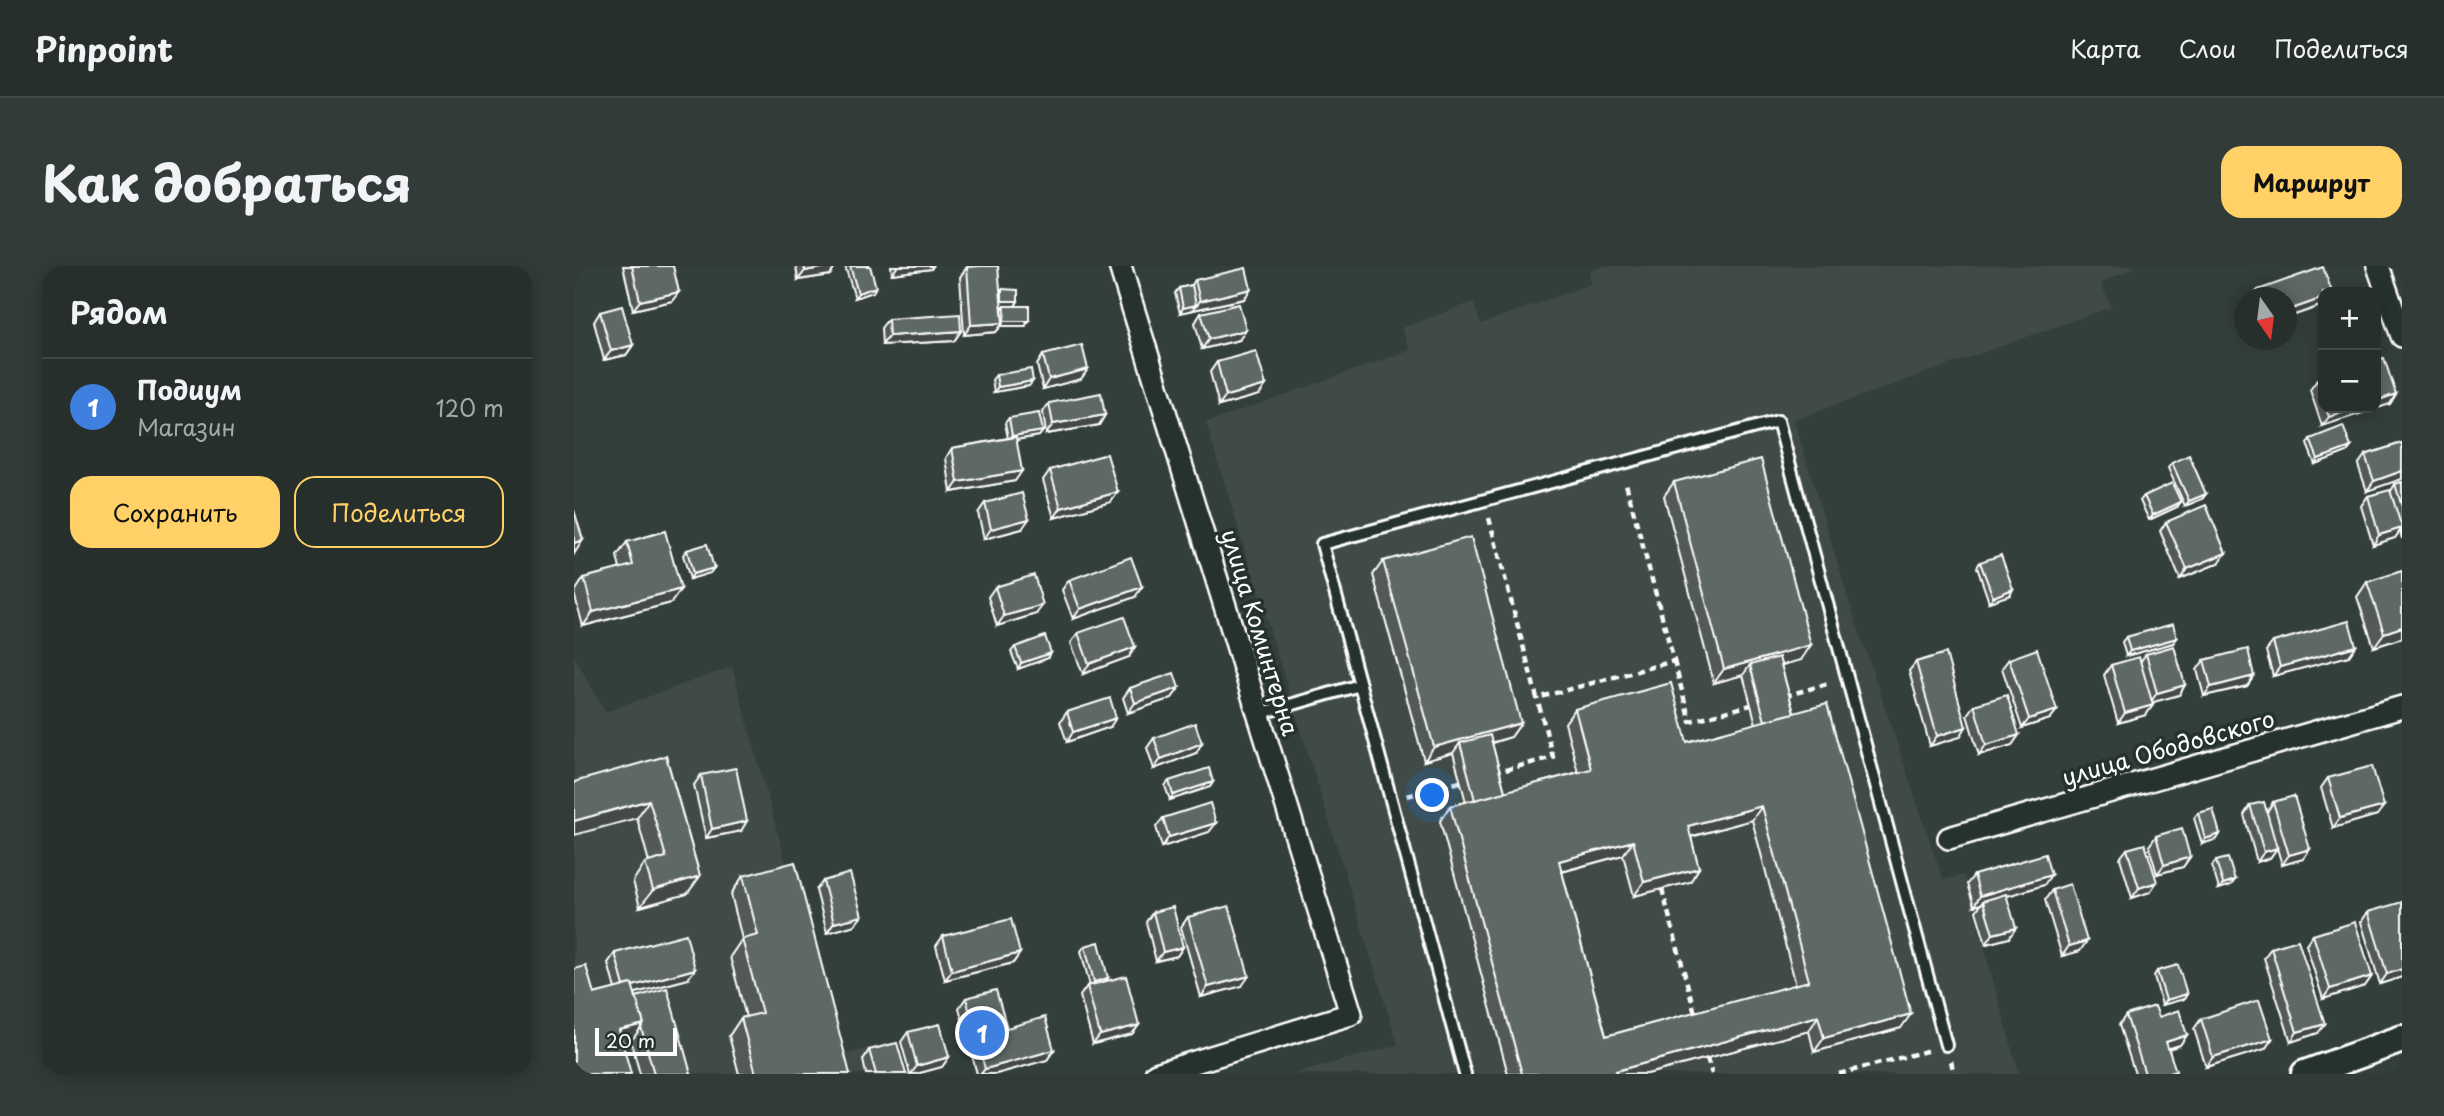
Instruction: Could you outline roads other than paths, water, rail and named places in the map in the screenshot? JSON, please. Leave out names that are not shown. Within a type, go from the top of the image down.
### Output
[{"type":"street","name":"улица Коминтерна","points":[[1120,266],[1351,1014],[1156,1074]]},
{"type":"street","points":[[2378,266],[2402,336]]},
{"type":"street","name":"улица Ободовского","points":[[1949,838],[2402,707]]},
{"type":"street","points":[[2305,1074],[2402,1039]]},
{"type":"lane","points":[[1465,1074],[1322,544],[1778,421],[1946,1045]]},
{"type":"lane","points":[[1258,714],[1360,685]]},
{"type":"place","name":"Подиум","points":[[982,1033]]}]
